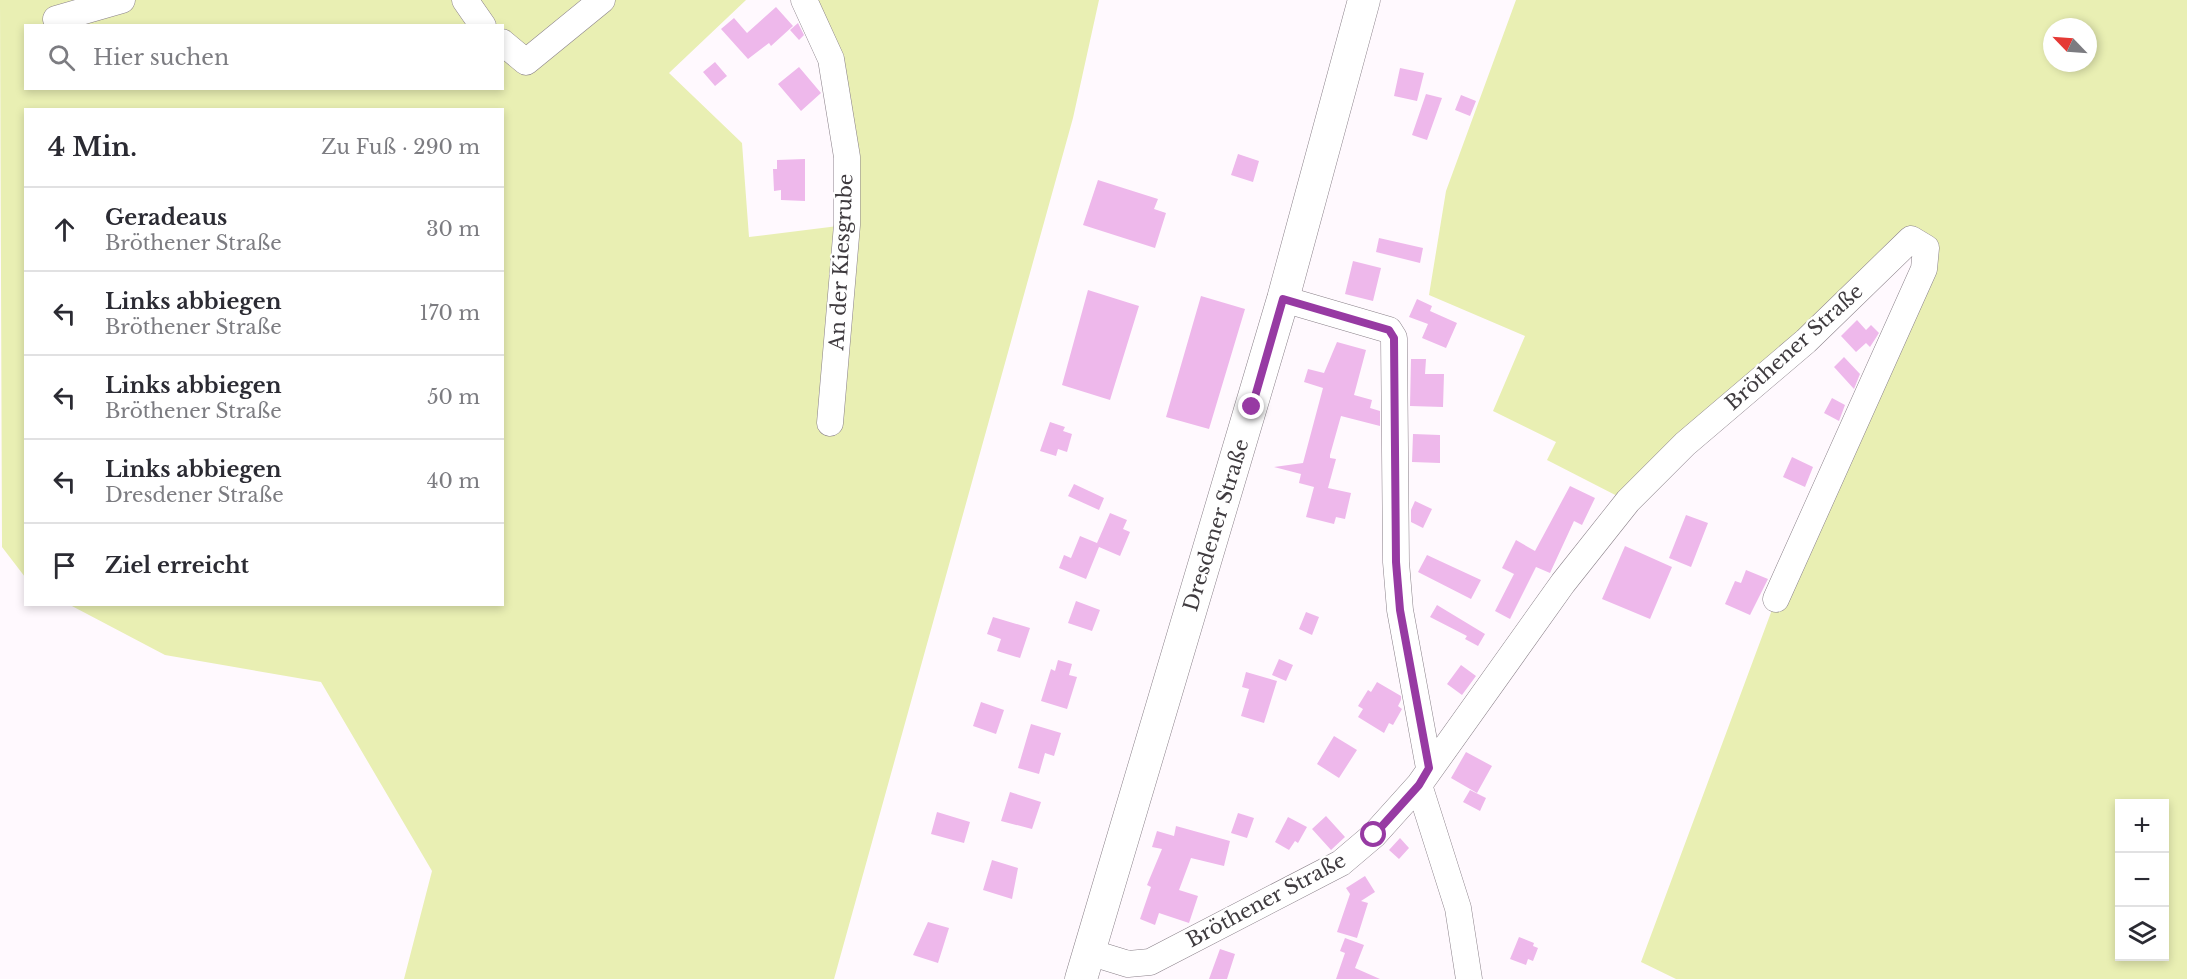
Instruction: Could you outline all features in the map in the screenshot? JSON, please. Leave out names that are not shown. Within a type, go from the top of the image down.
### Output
[{"type":"main road","name":"Dresdener Straße","points":[[1085,966],[1283,299],[1364,0]]},
{"type":"street","points":[[63,10],[122,0]]},
{"type":"street","points":[[465,0],[482,24]]},
{"type":"street","points":[[504,44],[526,63],[602,0]]},
{"type":"street","name":"An der Kiesgrube","points":[[804,0],[831,59],[847,157],[847,225],[830,423]]},
{"type":"street","name":"Bröthener Straße","points":[[1085,966],[1150,962],[1341,863],[1374,835],[1424,776],[1563,583],[1628,501],[1685,444],[1806,341],[1911,239],[1926,248],[1924,269],[1776,599]]},
{"type":"street","points":[[1283,299],[1389,330],[1394,338],[1396,562],[1400,610],[1424,776],[1458,908],[1469,979]]},
{"type":"green space","points":[[0,0],[746,0],[669,73],[742,143],[749,237],[846,225],[846,157],[803,0],[1099,0],[1073,118],[834,979],[404,979],[432,871],[321,682],[165,655],[72,606],[504,606],[504,108],[24,108],[24,576],[2,547]]},
{"type":"green space","points":[[1516,0],[2187,0],[2187,979],[1676,979],[1641,962],[1776,599],[1924,269],[1911,239],[1627,501],[1547,460],[1556,442],[1493,411],[1525,336],[1429,295],[1446,191]]},
{"type":"building","points":[[776,7],[793,26],[771,46],[769,43],[748,59],[721,29],[734,18],[747,33]]},
{"type":"building","points":[[798,23],[804,35],[799,40],[790,30]]},
{"type":"building","points":[[715,62],[727,76],[715,86],[703,72]]},
{"type":"building","points":[[799,67],[821,93],[801,111],[778,84]]},
{"type":"building","points":[[1400,68],[1424,73],[1417,101],[1394,96]]},
{"type":"building","points":[[1426,94],[1442,98],[1427,140],[1412,135]]},
{"type":"building","points":[[1461,95],[1476,101],[1470,116],[1455,110]]},
{"type":"building","points":[[1238,154],[1259,161],[1253,182],[1231,175]]},
{"type":"building","points":[[805,159],[805,201],[781,200],[781,190],[774,191],[773,169],[777,169],[777,160]]},
{"type":"building","points":[[1098,180],[1158,199],[1154,209],[1166,213],[1155,248],[1083,225]]},
{"type":"building","points":[[1379,238],[1423,248],[1420,263],[1376,252]]},
{"type":"building","points":[[1353,261],[1381,268],[1373,301],[1345,294]]},
{"type":"building","points":[[1088,290],[1139,306],[1110,400],[1062,385]]},
{"type":"building","points":[[1201,296],[1245,309],[1209,429],[1166,417]]},
{"type":"building","points":[[1417,299],[1432,306],[1430,311],[1457,323],[1446,348],[1422,338],[1428,324],[1409,317]]},
{"type":"building","points":[[1857,320],[1866,330],[1871,325],[1879,333],[1870,347],[1866,343],[1856,352],[1841,336]]},
{"type":"building","points":[[1337,342],[1366,350],[1354,395],[1372,400],[1370,408],[1380,411],[1380,426],[1341,416],[1330,455],[1330,458],[1336,459],[1328,488],[1351,493],[1345,519],[1336,517],[1334,524],[1306,517],[1314,487],[1299,483],[1301,474],[1274,467],[1303,463],[1323,388],[1304,382],[1308,369],[1324,373]]},
{"type":"building","points":[[1844,357],[1860,374],[1854,389],[1834,367]]},
{"type":"building","points":[[1411,359],[1426,359],[1425,374],[1444,374],[1443,407],[1410,406]]},
{"type":"building","points":[[1832,398],[1845,405],[1839,421],[1824,413]]},
{"type":"building","points":[[1050,422],[1065,427],[1063,431],[1072,434],[1067,452],[1058,449],[1056,456],[1040,451]]},
{"type":"building","points":[[1413,434],[1440,435],[1440,463],[1412,462]]},
{"type":"building","points":[[1792,457],[1813,467],[1805,487],[1783,477]]},
{"type":"building","points":[[1074,484],[1104,498],[1099,510],[1068,496]]},
{"type":"building","points":[[1570,486],[1595,498],[1582,525],[1574,521],[1550,573],[1536,567],[1510,619],[1495,611],[1514,574],[1502,568],[1516,540],[1535,551]]},
{"type":"building","points":[[1415,501],[1432,509],[1423,528],[1411,522],[1411,510]]},
{"type":"building","points":[[1110,513],[1127,520],[1123,529],[1130,532],[1120,556],[1099,547],[1086,579],[1059,568],[1064,555],[1071,558],[1080,536],[1097,543]]},
{"type":"building","points":[[1686,515],[1708,523],[1691,567],[1669,558]]},
{"type":"building","points":[[1625,546],[1672,567],[1650,619],[1602,599]]},
{"type":"building","points":[[1427,555],[1481,580],[1471,599],[1418,572]]},
{"type":"building","points":[[1746,570],[1768,579],[1750,615],[1725,604],[1735,581],[1741,583]]},
{"type":"building","points":[[1076,601],[1100,610],[1092,631],[1068,623]]},
{"type":"building","points":[[1437,605],[1485,634],[1478,646],[1465,639],[1467,636],[1430,617]]},
{"type":"building","points":[[1306,612],[1319,617],[1312,635],[1299,629]]},
{"type":"building","points":[[993,617],[1030,628],[1020,658],[997,651],[1001,639],[987,634]]},
{"type":"building","points":[[1279,659],[1293,665],[1286,681],[1272,675]]},
{"type":"building","points":[[1058,660],[1072,664],[1069,675],[1077,677],[1067,709],[1041,701],[1051,669],[1055,671]]},
{"type":"building","points":[[1461,665],[1476,676],[1462,695],[1447,684]]},
{"type":"building","points":[[1246,672],[1277,681],[1264,723],[1241,716],[1249,689],[1242,687]]},
{"type":"building","points":[[1377,682],[1401,696],[1398,706],[1402,709],[1393,725],[1389,723],[1384,733],[1358,717],[1363,709],[1358,706],[1368,690],[1371,692]]},
{"type":"building","points":[[981,702],[1004,710],[996,734],[973,726]]},
{"type":"building","points":[[1031,724],[1061,733],[1054,756],[1045,753],[1039,774],[1018,768]]},
{"type":"building","points":[[1334,736],[1357,750],[1339,778],[1317,764]]},
{"type":"building","points":[[1466,752],[1492,766],[1477,793],[1451,778]]},
{"type":"building","points":[[1470,790],[1486,798],[1480,811],[1463,802]]},
{"type":"building","points":[[1010,792],[1041,802],[1032,829],[1001,821]]},
{"type":"building","points":[[937,812],[970,822],[964,843],[931,834]]},
{"type":"building","points":[[1238,813],[1254,818],[1247,838],[1231,833]]},
{"type":"building","points":[[1326,816],[1345,837],[1331,850],[1312,829]]},
{"type":"building","points":[[1288,817],[1307,827],[1298,843],[1295,841],[1289,850],[1275,842]]},
{"type":"building","points":[[1176,826],[1230,841],[1224,866],[1191,858],[1179,890],[1198,896],[1189,923],[1159,913],[1155,925],[1140,919],[1151,887],[1147,885],[1162,849],[1152,847],[1157,831],[1174,836]]},
{"type":"building","points":[[1400,838],[1409,848],[1399,859],[1389,850]]},
{"type":"building","points":[[992,860],[1018,868],[1012,899],[983,890]]},
{"type":"building","points":[[1365,876],[1375,892],[1361,901],[1368,903],[1357,938],[1337,932],[1350,894],[1346,888]]},
{"type":"building","points":[[928,922],[949,928],[938,963],[913,955]]},
{"type":"building","points":[[1519,937],[1534,943],[1533,946],[1538,948],[1533,961],[1528,959],[1526,965],[1510,959]]},
{"type":"building","points":[[1345,938],[1364,945],[1355,968],[1380,979],[1336,979],[1345,953],[1340,951]]},
{"type":"building","points":[[1220,949],[1235,954],[1227,979],[1209,979]]},
{"type":"route","points":[[1252,407],[1283,299],[1389,330],[1394,338],[1396,562],[1400,610],[1429,768],[1419,785],[1374,835]]}]
